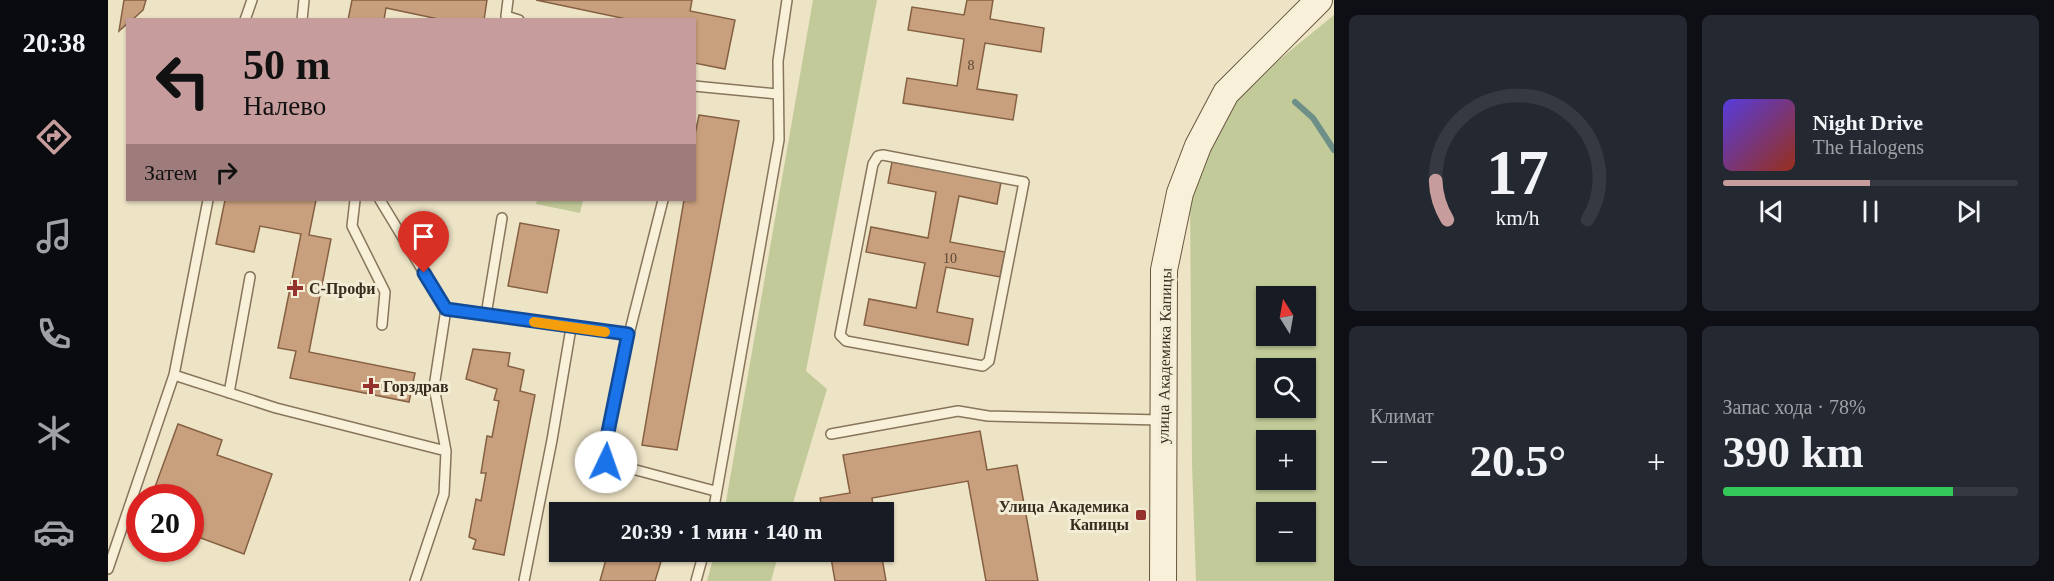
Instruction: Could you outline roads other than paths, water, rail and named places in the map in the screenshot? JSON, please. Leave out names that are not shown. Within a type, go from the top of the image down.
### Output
[{"type":"street","name":"улица Академика Капицы","points":[[1163,581],[1164,270],[1180,193],[1198,146],[1226,93],[1319,0]]},
{"type":"lane","points":[[246,18],[252,0]]},
{"type":"lane","points":[[302,18],[304,0]]},
{"type":"lane","points":[[508,0],[506,16],[512,18]]},
{"type":"lane","points":[[714,502],[779,140],[777,61],[787,0]]},
{"type":"lane","points":[[696,86],[777,94]]},
{"type":"lane","points":[[878,156],[1024,182],[989,361],[983,366],[846,341],[840,335],[873,164],[878,156]]},
{"type":"lane","points":[[108,569],[174,375],[208,201]]},
{"type":"lane","points":[[355,201],[352,226],[385,292],[382,325]]},
{"type":"lane","points":[[381,201],[446,309],[434,387],[446,451],[444,494],[415,581]]},
{"type":"lane","points":[[663,201],[628,334],[606,442],[606,462],[715,490]]},
{"type":"lane","points":[[486,315],[501,218]]},
{"type":"lane","points":[[229,393],[250,277]]},
{"type":"lane","points":[[446,309],[571,328],[628,334]]},
{"type":"lane","points":[[524,581],[571,328]]},
{"type":"lane","points":[[174,375],[276,408],[446,451]]},
{"type":"lane","points":[[831,434],[958,411],[988,416],[1163,420]]},
{"type":"lane","points":[[696,581],[701,562]]},
{"type":"waterway","points":[[1295,102],[1313,118],[1334,150]]},
{"type":"place","name":"С-Профи","points":[[295,288]]},
{"type":"place","name":"Горздрав","points":[[371,386]]},
{"type":"place","name":"Улица Академика Капицы","points":[[1141,515]]}]
